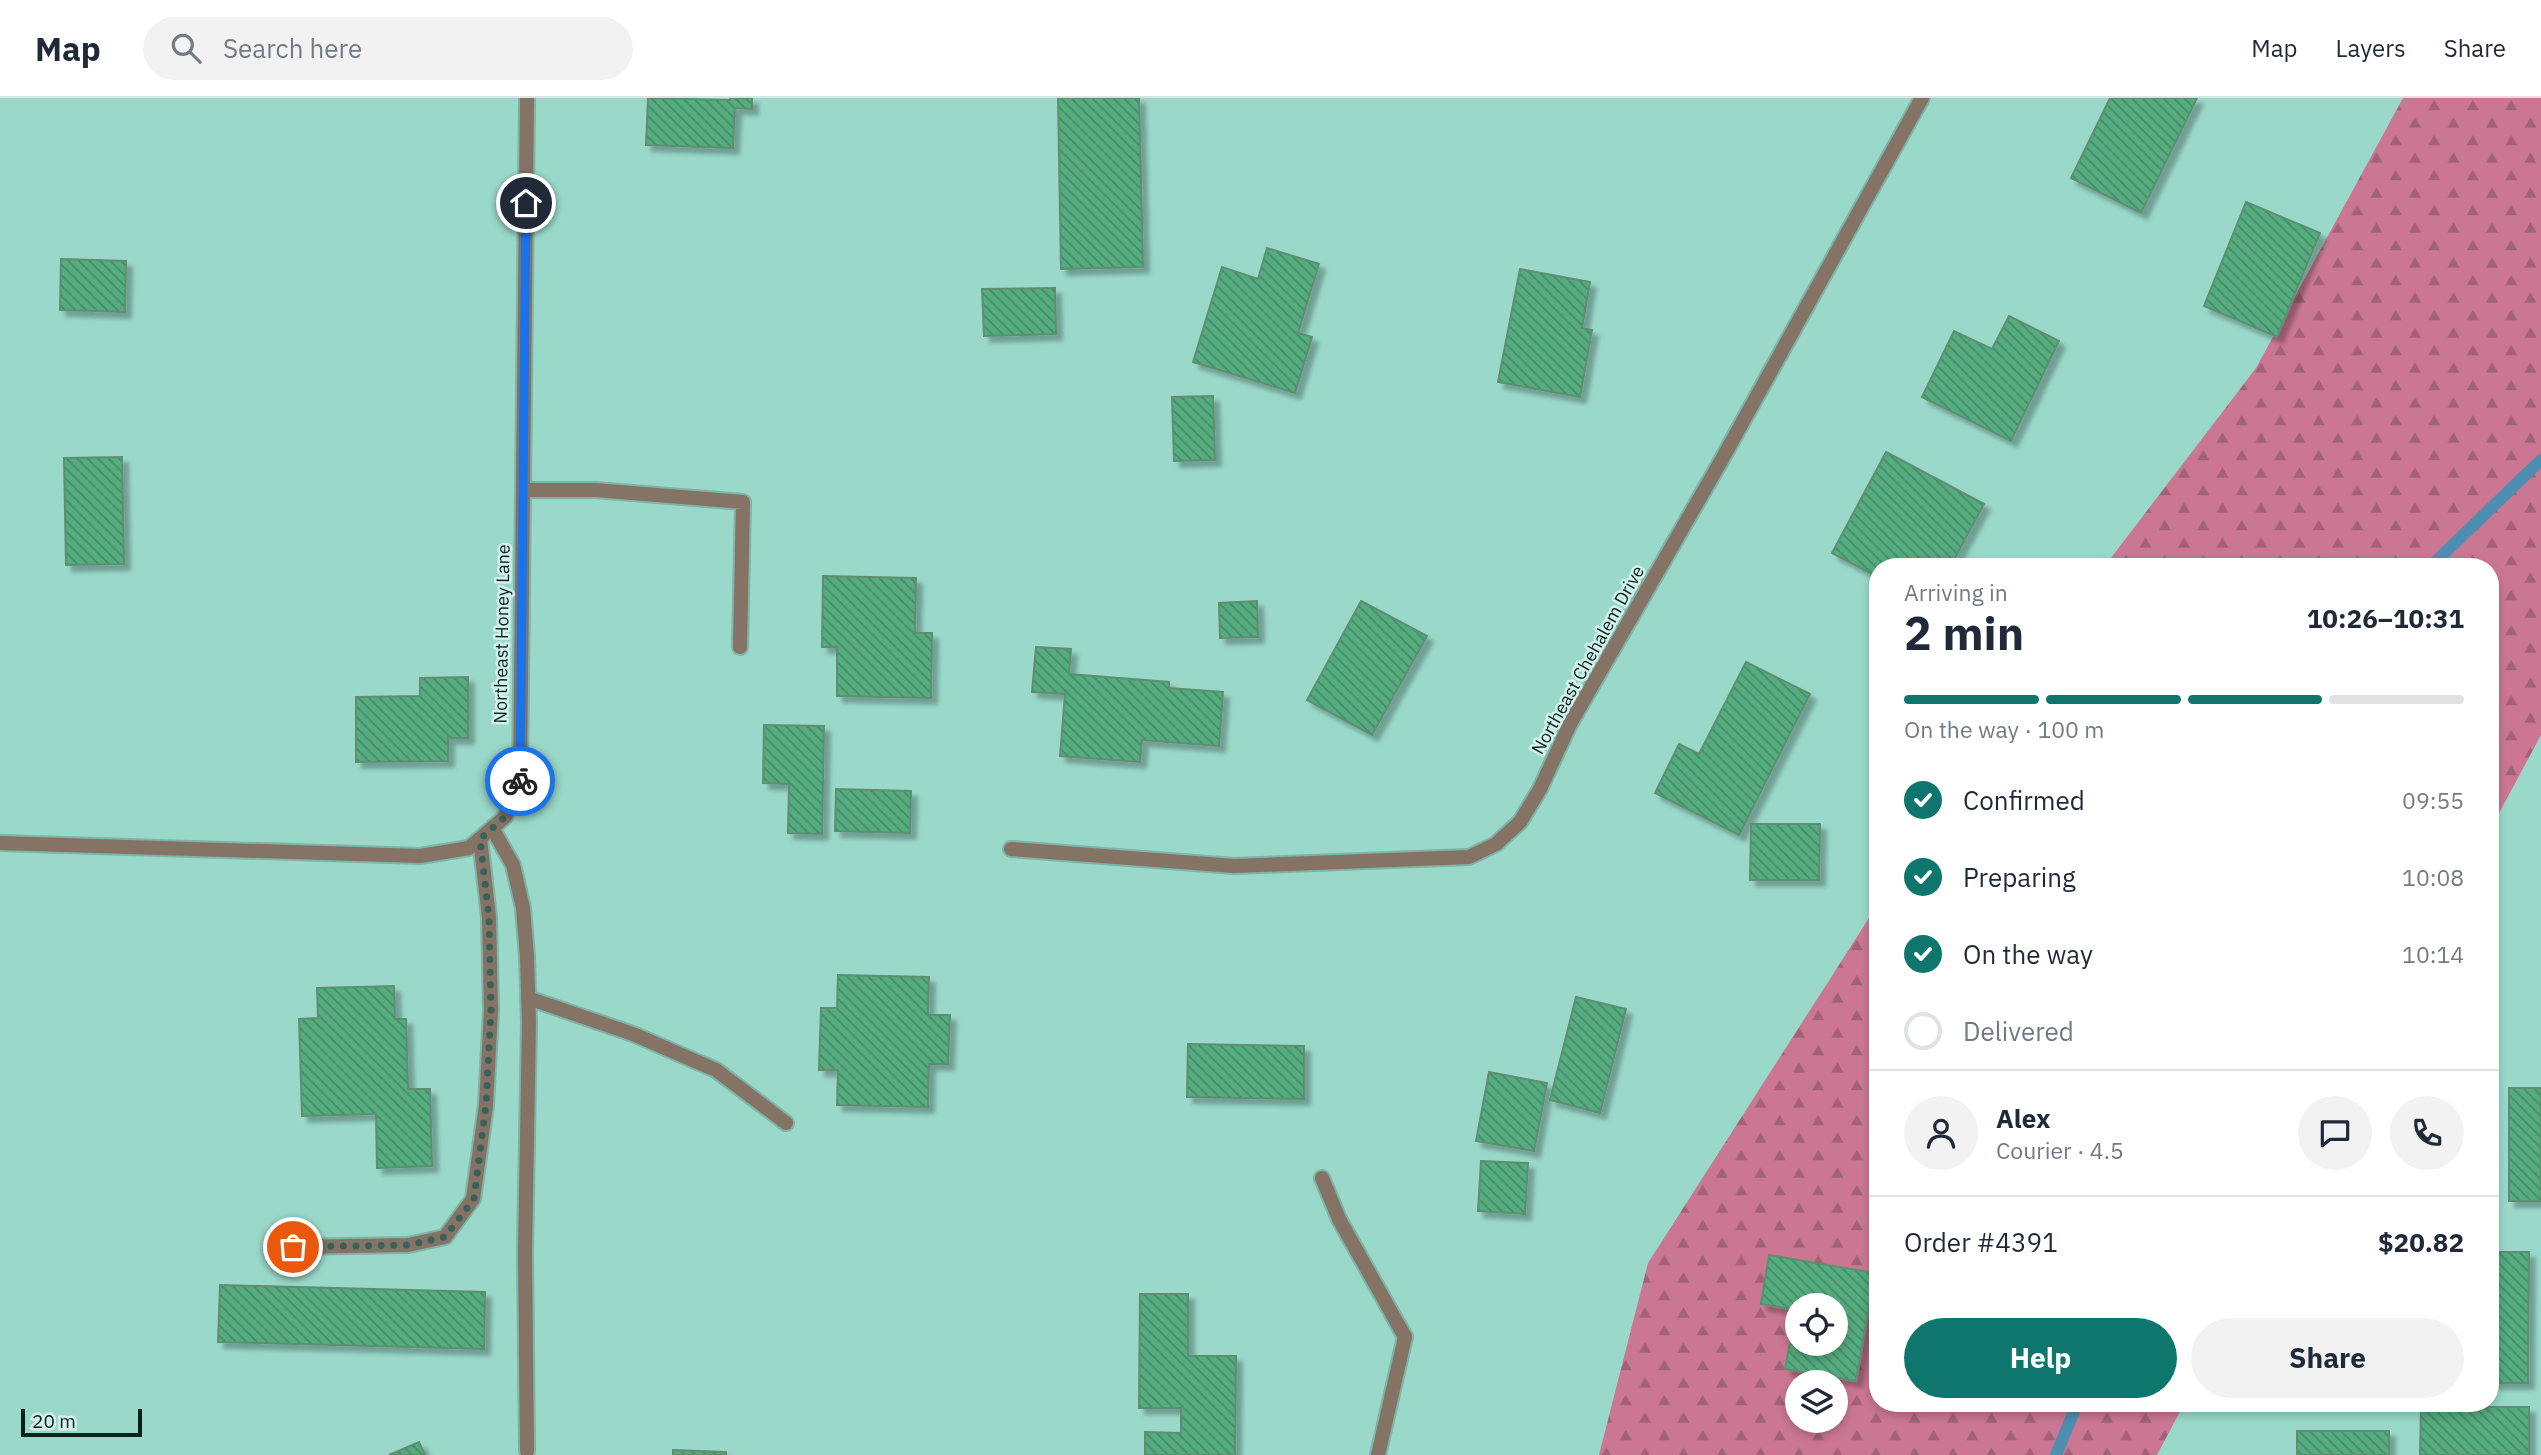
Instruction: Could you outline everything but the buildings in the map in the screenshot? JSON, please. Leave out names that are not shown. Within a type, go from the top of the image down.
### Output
[{"type":"street","name":"Northeast Honey Lane","points":[[0,843],[420,856],[469,848],[505,817],[520,781],[527,98]]},
{"type":"street","name":"Northeast Chehalem Drive","points":[[1011,849],[1234,866],[1469,857],[1496,844],[1520,822],[1540,789],[1570,724],[1715,472],[1922,98]]},
{"type":"street","points":[[523,490],[595,489],[743,502],[740,647]]},
{"type":"street","points":[[492,828],[513,865],[521,897],[528,998],[525,1252],[527,1451]]},
{"type":"street","points":[[293,1247],[408,1245],[445,1237],[474,1199],[486,1105],[491,1010],[489,917],[480,839]]},
{"type":"street","points":[[528,998],[633,1034],[716,1070],[786,1123]]},
{"type":"street","points":[[1322,1178],[1339,1219],[1405,1337],[1378,1455]]},
{"type":"green space","points":[[2403,98],[2541,98],[2541,735],[2499,813],[2499,558],[2111,558],[2256,368]]},
{"type":"green space","points":[[1869,918],[1869,1412],[2180,1412],[2157,1455],[1599,1455],[1648,1263]]},
{"type":"waterway","points":[[2439,558],[2541,460]]},
{"type":"waterway","points":[[2056,1455],[2074,1412]]},
{"type":"way so far","points":[[293,1247],[408,1245],[445,1237],[474,1199],[486,1105],[491,1010],[489,917],[480,839],[505,817],[520,781]]},
{"type":"route","points":[[520,781],[526,203]]}]
